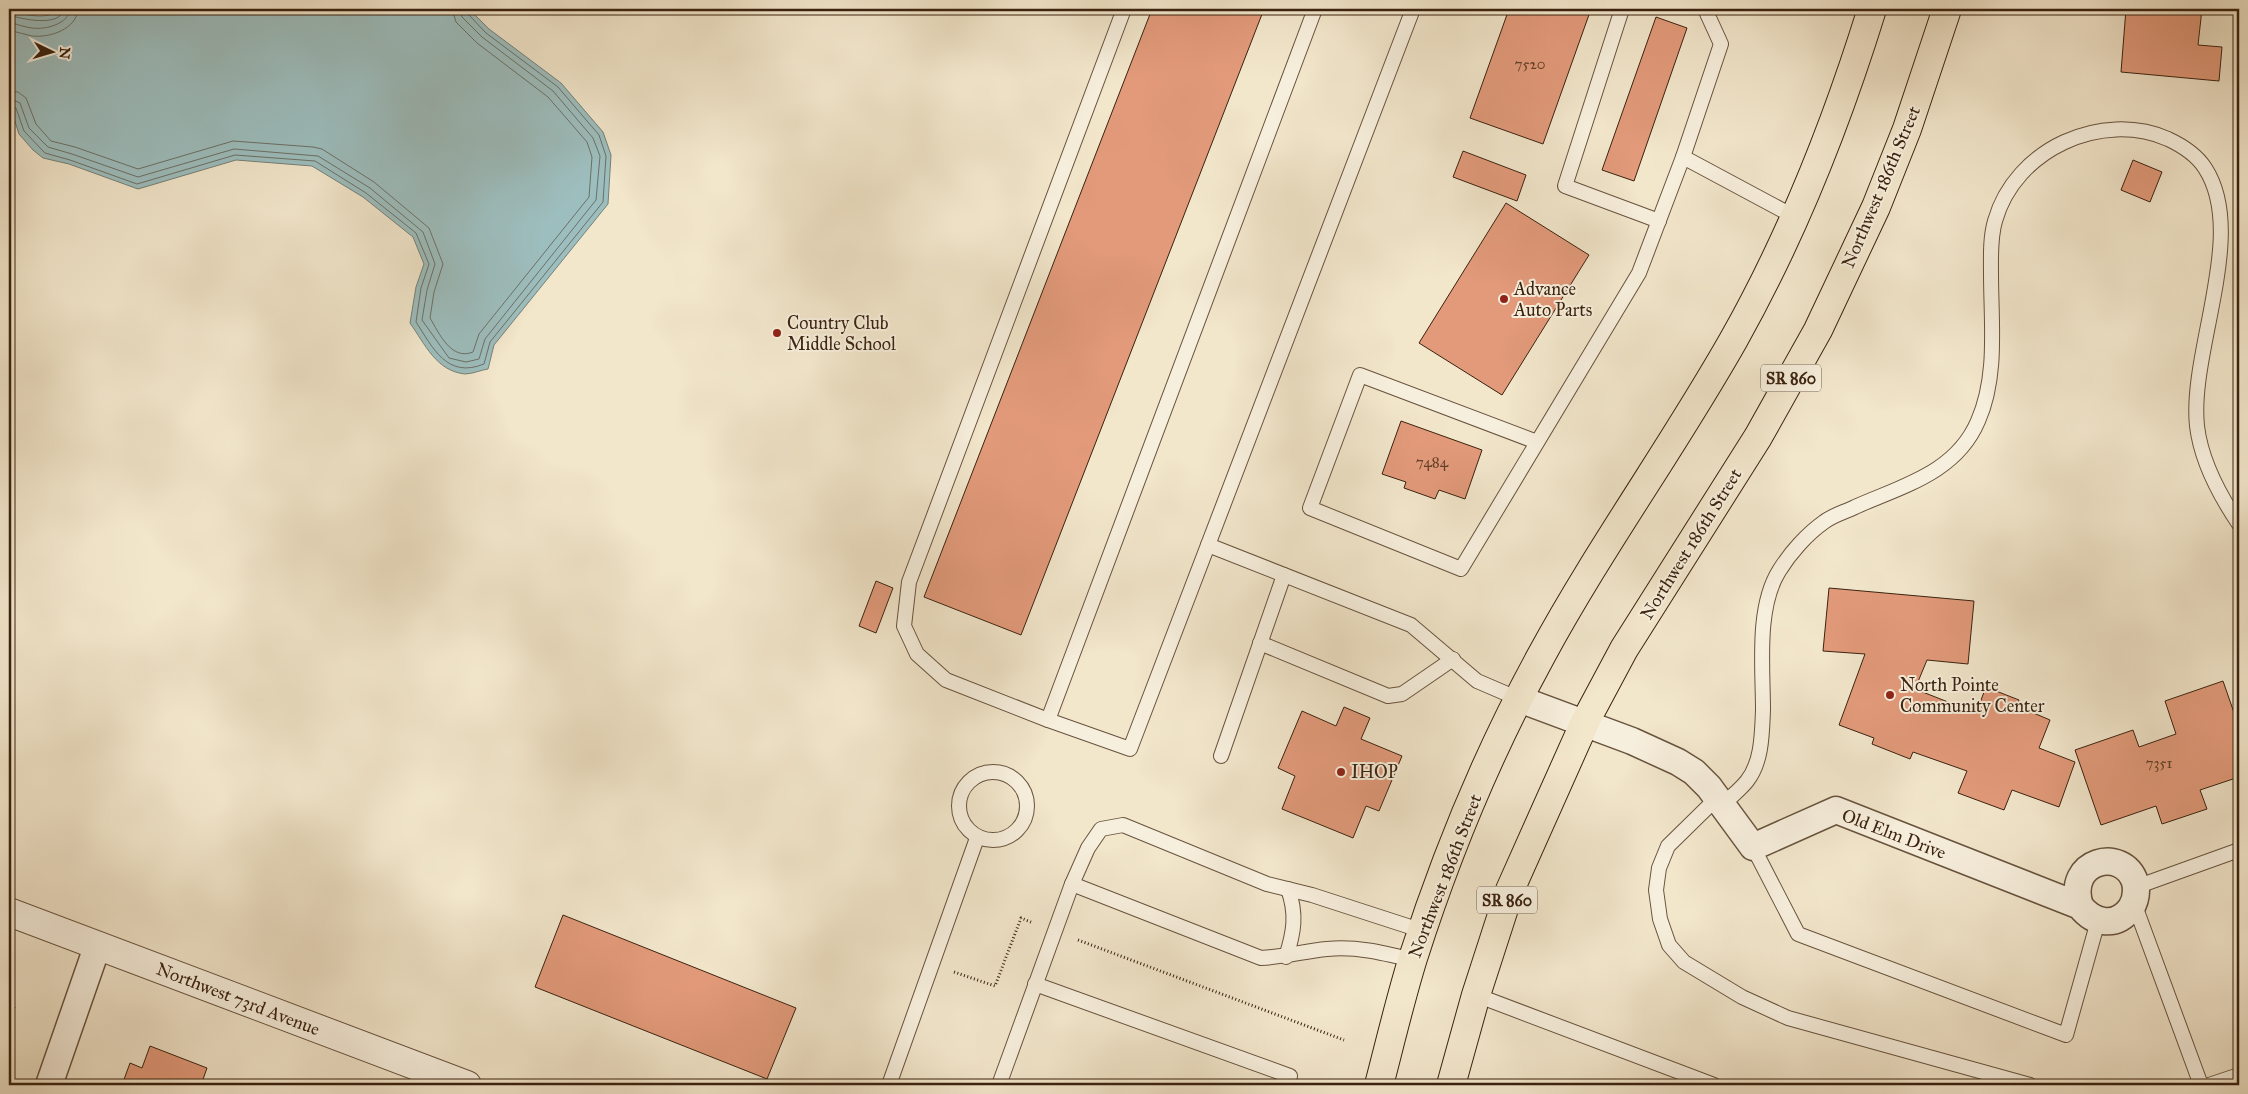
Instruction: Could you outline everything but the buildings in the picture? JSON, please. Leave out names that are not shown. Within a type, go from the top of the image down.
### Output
[{"type":"main road","name":"Northwest 186th Street","points":[[1379,1085],[1413,960],[1461,826],[1519,699],[1541,656],[1604,546],[1672,443],[1735,337],[1795,217],[1838,107],[1872,9]]},
{"type":"main road","name":"Northwest 186th Street","points":[[1451,1085],[1476,995],[1510,890],[1585,722],[1624,649],[1758,437],[1818,330],[1876,206],[1907,129],[1947,9]]},
{"type":"street","points":[[1519,699],[1585,722],[1678,762],[1694,772],[1709,787],[1753,847]]},
{"type":"street","name":"Old Elm Drive","points":[[1753,847],[1836,810],[2089,913]]},
{"type":"street","points":[[2102,861],[2114,862],[2124,867],[2132,876],[2135,895],[2126,915],[2112,921],[2089,913],[2076,895],[2077,883],[2082,873],[2091,865],[2102,861]]},
{"type":"street","name":"Northwest 73rd Avenue","points":[[9,912],[97,947],[467,1085]]},
{"type":"street","points":[[49,1085],[97,947]]},
{"type":"lane","points":[[1124,9],[909,582],[904,626],[917,654],[946,680],[1048,720],[1130,749],[1413,9]]},
{"type":"lane","points":[[1048,720],[1315,9]]},
{"type":"lane","points":[[1622,9],[1565,186],[1658,222]]},
{"type":"lane","points":[[1537,442],[1360,375],[1310,508],[1461,569],[1639,273],[1683,157],[1721,44],[1705,9]]},
{"type":"lane","points":[[2030,1085],[1788,1018],[1742,997],[1684,962],[1669,945],[1660,919],[1656,890],[1659,868],[1668,846],[1720,801],[1748,780],[1759,756],[1762,730],[1764,622],[1768,594],[1778,571],[1803,540],[1826,520],[1923,479],[1961,450],[1978,421],[1991,380],[1991,249],[1994,224],[2001,203],[2014,183],[2042,154],[2072,138],[2100,130],[2127,128],[2153,133],[2194,154],[2206,169],[2218,194],[2220,231],[2217,272],[2212,316],[2201,362],[2197,393],[2197,425],[2203,454],[2230,510],[2239,524]]},
{"type":"lane","points":[[1683,157],[1795,217]]},
{"type":"lane","points":[[1208,545],[1411,626],[1453,658],[1477,681],[1519,699]]},
{"type":"lane","points":[[1221,756],[1284,575]]},
{"type":"lane","points":[[1260,643],[1388,696],[1402,694],[1453,658]]},
{"type":"lane","points":[[996,772],[1009,775],[1019,784],[1026,796],[1028,809],[1024,822],[1016,833],[1004,839],[990,841],[977,838],[967,829],[960,817],[958,803],[962,790],[971,780],[982,773],[996,772]]},
{"type":"lane","points":[[999,1085],[1072,884],[1088,848],[1102,829],[1123,825],[1266,884],[1312,895],[1423,931]]},
{"type":"lane","points":[[889,1085],[977,838]]},
{"type":"lane","points":[[1753,847],[1798,934],[2066,1035],[2089,913]]},
{"type":"lane","points":[[2201,1085],[2135,895],[2239,850]]},
{"type":"lane","points":[[1072,884],[1261,958],[1286,957],[1327,948],[1356,948],[1413,960]]},
{"type":"lane","points":[[1286,957],[1295,924],[1294,910],[1288,889]]},
{"type":"lane","points":[[1036,984],[1290,1076],[1286,1085]]},
{"type":"lane","points":[[1476,995],[1714,1085]]},
{"type":"lane","points":[[2209,1085],[2239,1075]]},
{"type":"path","points":[[932,964],[995,986],[1021,918],[1344,1040]]},
{"type":"water","points":[[62,9],[469,9],[489,29],[561,83],[603,132],[611,155],[608,204],[494,345],[488,369],[468,374],[455,372],[446,368],[432,355],[410,323],[416,287],[424,264],[413,237],[363,197],[312,166],[236,160],[138,189],[69,164],[43,158],[33,150],[19,134],[9,103],[9,10],[43,16],[56,13]]},
{"type":"place","name":"Advance Auto Parts","points":[[1504,299]]},
{"type":"place","name":"Country Club Middle School","points":[[777,333]]},
{"type":"place","name":"North Pointe Community Center","points":[[1890,695]]},
{"type":"place","name":"IHOP","points":[[1341,772]]}]
